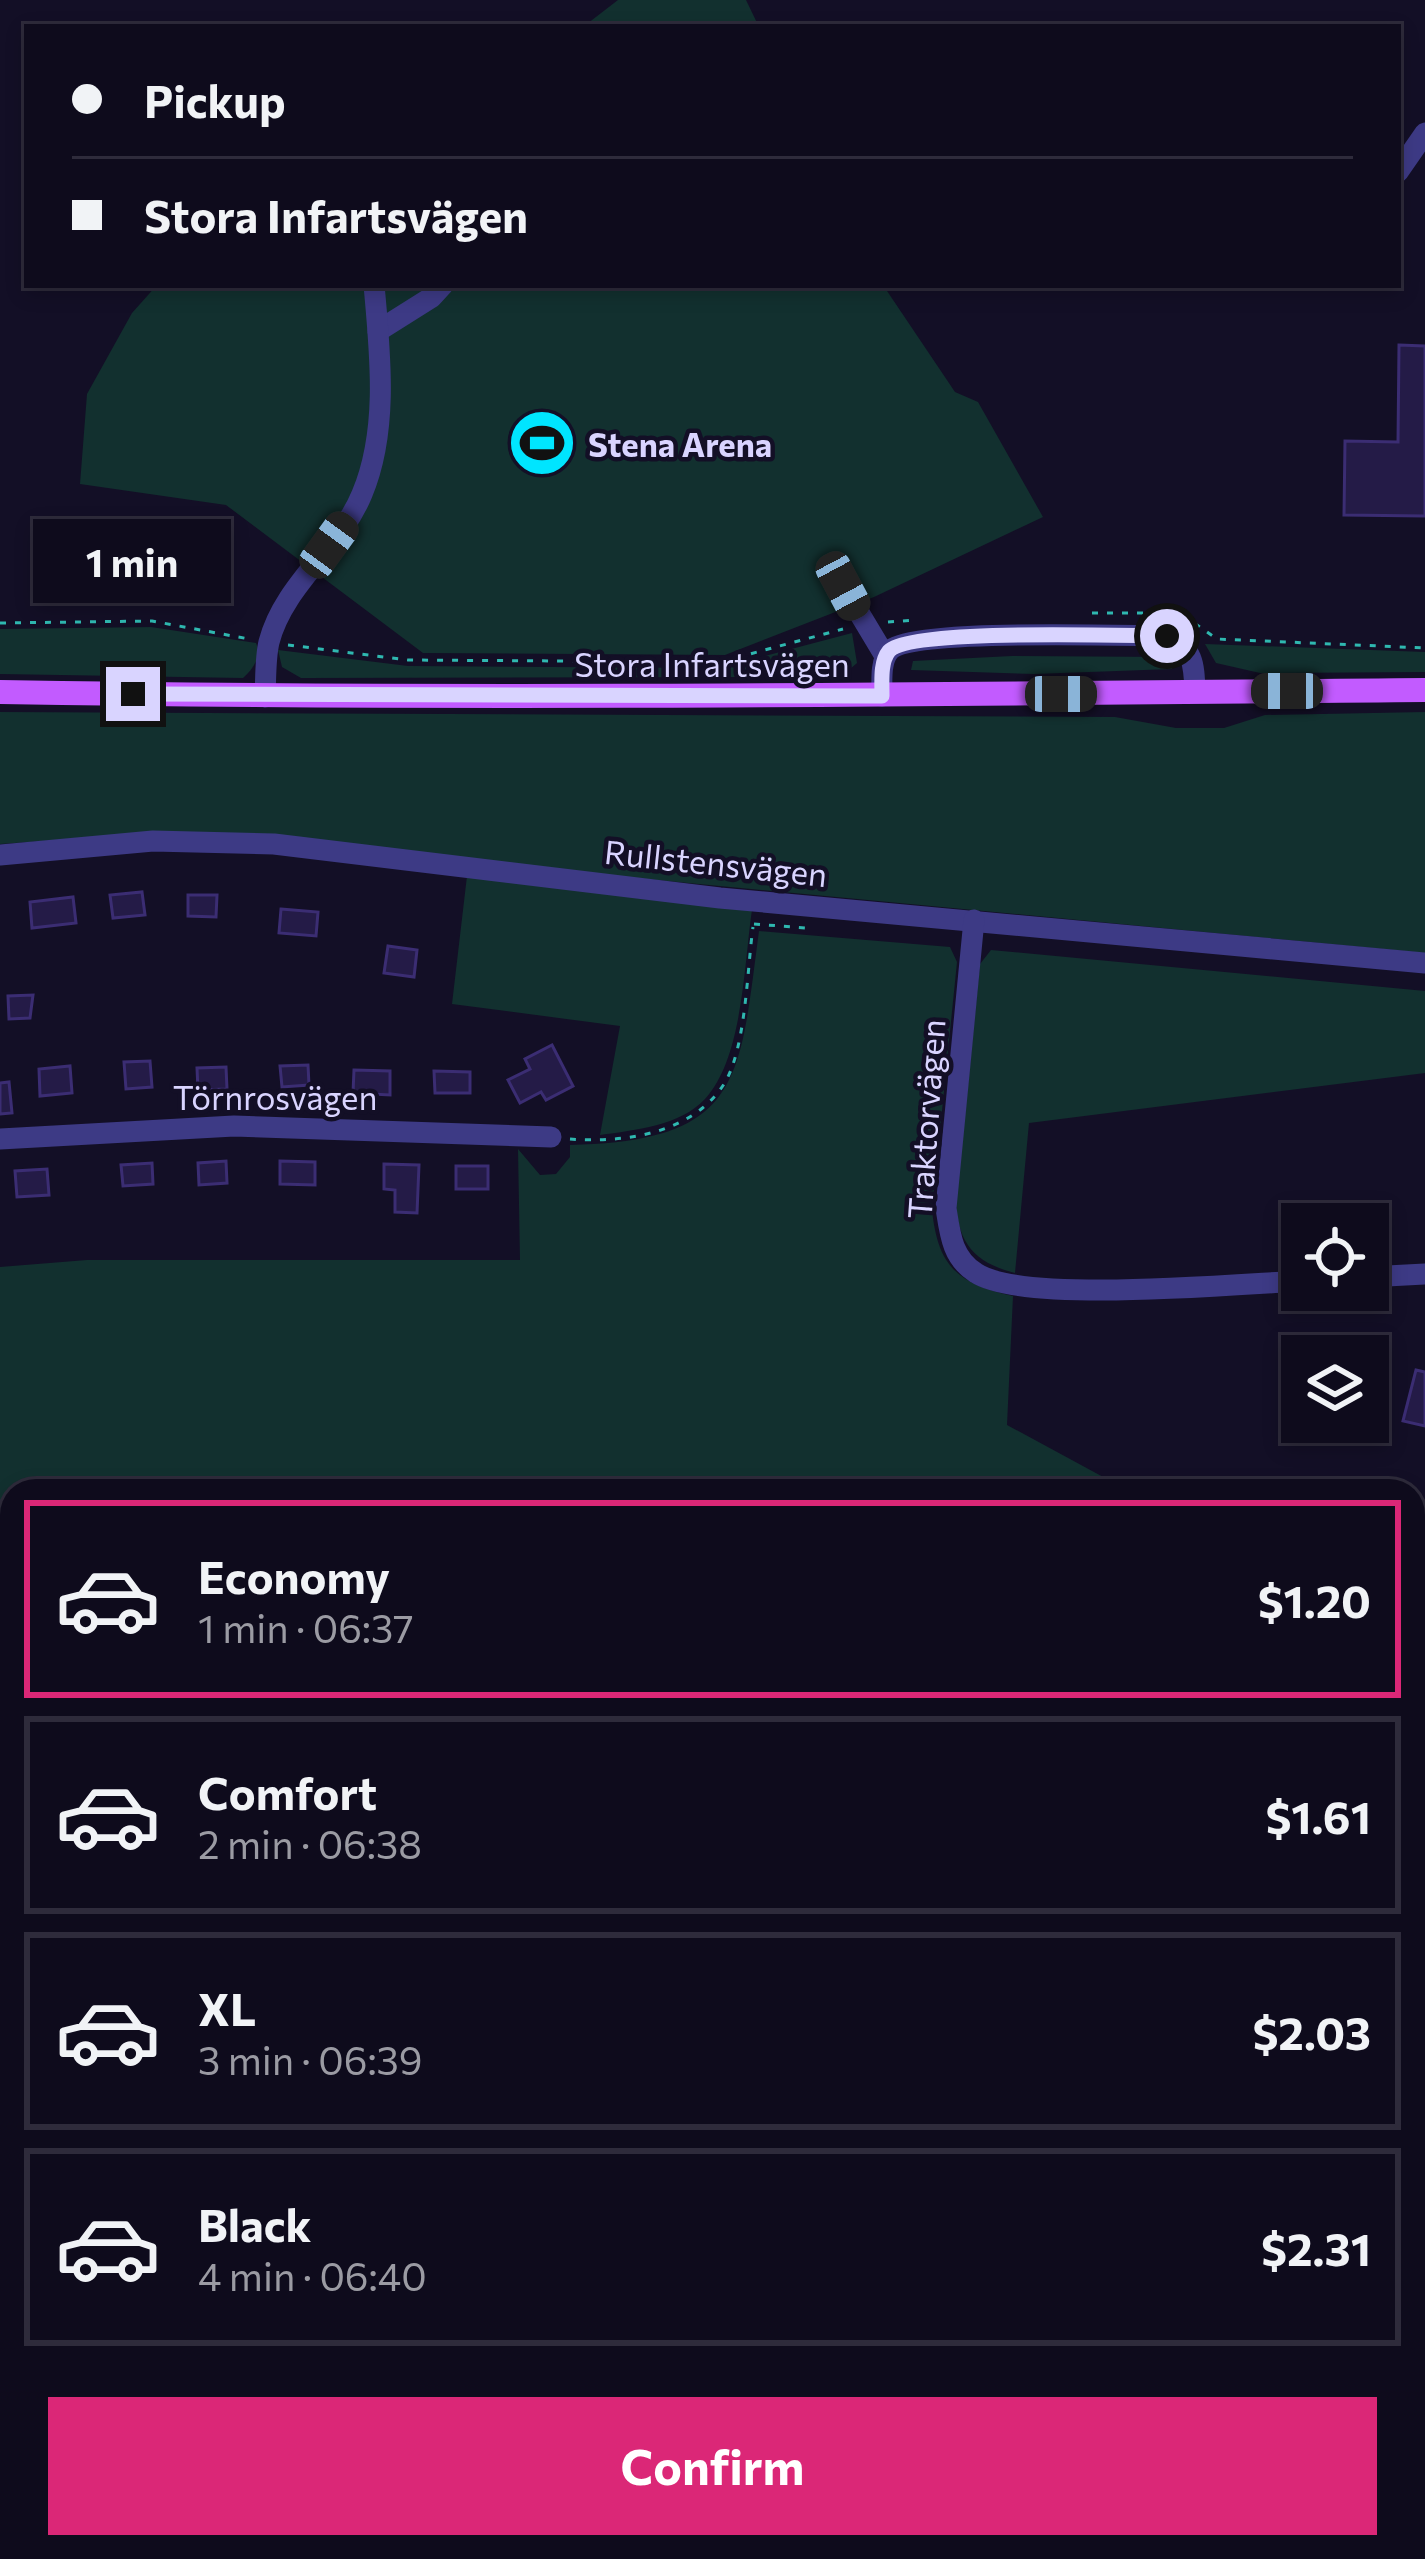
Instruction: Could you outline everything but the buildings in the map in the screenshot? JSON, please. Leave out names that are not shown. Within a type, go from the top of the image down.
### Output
[{"type":"main road","name":"Stora Infartsvägen","points":[[0,692],[265,697],[1425,690]]},
{"type":"street","points":[[1401,168],[1425,133]]},
{"type":"street","points":[[265,697],[269,642],[282,610],[362,495],[374,446],[382,365],[374,288]]},
{"type":"street","points":[[378,331],[440,288]]},
{"type":"street","points":[[843,586],[885,656]]},
{"type":"street","points":[[882,696],[885,656],[893,647],[989,636],[1167,636],[1183,644],[1194,662],[1195,692]]},
{"type":"street","name":"Rullstensvägen","points":[[0,855],[153,841],[221,841],[757,901],[1425,963]]},
{"type":"street","name":"Traktorvägen","points":[[974,920],[946,1208],[958,1258],[978,1275],[1028,1288],[1152,1289],[1281,1282]]},
{"type":"street","name":"Törnrosvägen","points":[[0,1139],[235,1126],[551,1137]]},
{"type":"street","points":[[1389,1276],[1425,1274]]},
{"type":"path","points":[[1093,613],[1168,613],[1190,620],[1217,639],[1425,648]]},
{"type":"path","points":[[0,623],[152,622],[408,661],[720,662],[864,624],[934,618]]},
{"type":"path","points":[[551,1137],[618,1138],[649,1133],[678,1124],[705,1107],[726,1082],[736,1048],[757,901]]},
{"type":"green space","points":[[618,0],[746,0],[758,24],[587,24]]},
{"type":"green space","name":"Stena Arena","points":[[154,288],[885,288],[955,392],[978,402],[1043,517],[874,597],[725,655],[423,653],[226,505],[80,484],[87,394],[132,313]]},
{"type":"green space","points":[[151,627],[256,643],[257,658],[243,678],[0,674],[0,629]]},
{"type":"green space","points":[[852,633],[857,663],[849,670],[739,677],[301,678],[282,667],[278,650],[408,666],[720,668]]},
{"type":"green space","points":[[1205,644],[1425,652],[1425,672],[1260,673],[1216,663]]},
{"type":"green space","points":[[1166,657],[1173,662],[1172,669],[1034,674],[911,670],[913,661]]},
{"type":"green space","points":[[0,712],[1115,717],[1176,728],[1224,728],[1265,715],[1425,712],[1425,953],[163,833],[0,844]]},
{"type":"green space","points":[[467,876],[752,910],[734,1035],[718,1081],[705,1099],[670,1121],[600,1135],[620,1026],[452,1004]]},
{"type":"green space","points":[[759,931],[950,947],[957,962],[932,1210],[939,1246],[965,1279],[1013,1296],[1007,1425],[1107,1479],[0,1479],[0,1267],[87,1260],[520,1260],[518,1149],[540,1175],[556,1174],[570,1157],[570,1145],[627,1141],[670,1131],[701,1115],[722,1092],[745,1027]]},
{"type":"green space","points":[[991,950],[1425,991],[1425,1073],[1029,1123],[1015,1273],[990,1264],[972,1250],[961,1231],[956,1205],[980,964]]},
{"type":"place","name":"Stena Arena","points":[[542,443]]},
{"type":"route","points":[[133,694],[882,696],[885,656],[893,647],[910,642],[989,636],[1167,636]]}]
